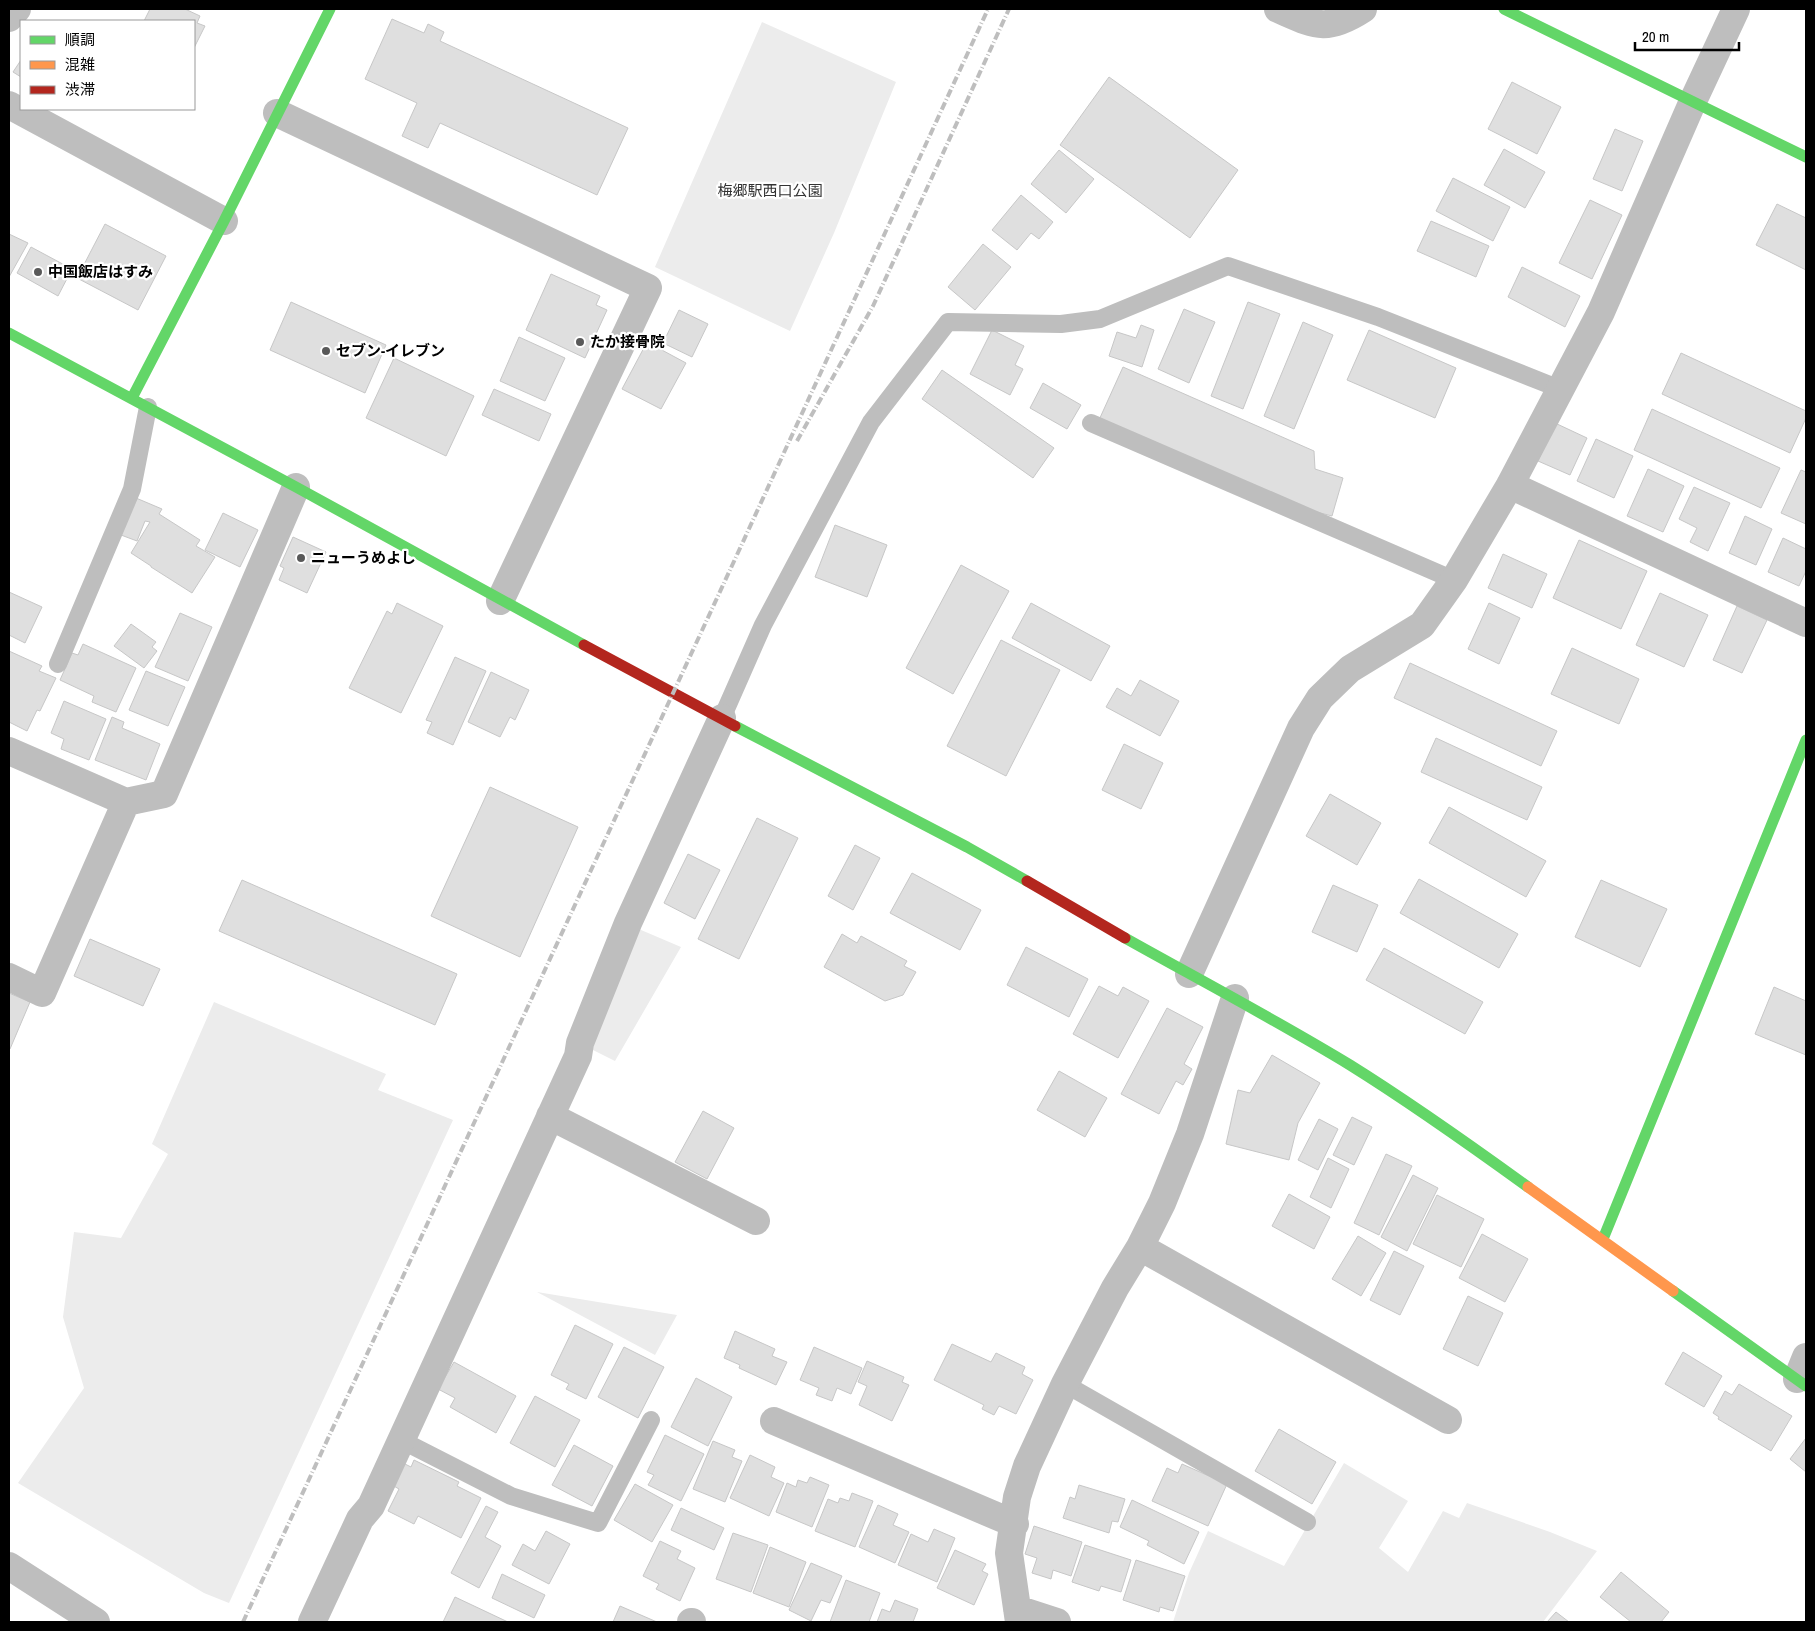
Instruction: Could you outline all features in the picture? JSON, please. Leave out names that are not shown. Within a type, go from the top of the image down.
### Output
[{"type":"street","points":[[9,18],[17,9]]},
{"type":"street","points":[[132,398],[224,221],[330,9]]},
{"type":"street","points":[[1278,9],[1314,24],[1325,24],[1338,21],[1363,9]]},
{"type":"street","points":[[1504,9],[1806,157]]},
{"type":"street","points":[[1189,974],[1301,728],[1320,698],[1350,670],[1422,625],[1454,580],[1510,485],[1601,312],[1693,101],[1736,9]]},
{"type":"street","points":[[9,105],[224,221]]},
{"type":"street","points":[[278,113],[648,288],[500,600]]},
{"type":"street","points":[[9,333],[296,487],[673,694],[967,847],[1189,974],[1235,998],[1349,1065],[1441,1124],[1603,1239],[1803,1374]]},
{"type":"street","points":[[1510,485],[1806,624]]},
{"type":"street","points":[[9,751],[126,802],[164,794],[296,487]]},
{"type":"street","points":[[312,1622],[360,1519],[371,1506],[578,1056],[580,1043],[628,923],[722,718]]},
{"type":"street","points":[[1603,1239],[1806,740]]},
{"type":"street","points":[[9,977],[42,993],[126,802]]},
{"type":"street","points":[[1057,1622],[1018,1616],[1010,1553],[1017,1497],[1027,1466],[1065,1384],[1162,1203],[1190,1134],[1235,998]]},
{"type":"street","points":[[550,1116],[756,1221]]},
{"type":"street","points":[[1140,1247],[1448,1420]]},
{"type":"street","points":[[774,1421],[1014,1524]]},
{"type":"street","points":[[9,1566],[96,1622]]},
{"type":"lane","points":[[722,718],[763,625],[871,422],[948,322],[1061,324],[1100,320],[1228,266],[1378,317],[1560,390]]},
{"type":"lane","points":[[58,664],[132,489],[148,407]]},
{"type":"lane","points":[[1091,422],[1454,580]]},
{"type":"lane","points":[[1065,1384],[1308,1522]]},
{"type":"lane","points":[[402,1440],[511,1496],[598,1523],[651,1420]]},
{"type":"green space","name":"梅郷駅西口公園","points":[[762,22],[896,82],[834,233],[790,331],[655,267]]},
{"type":"green space","points":[[634,927],[681,947],[615,1061],[591,1049]]},
{"type":"green space","points":[[214,1002],[386,1074],[378,1090],[453,1120],[229,1603],[204,1593],[18,1483],[84,1388],[63,1317],[74,1232],[121,1238],[168,1154],[152,1144]]},
{"type":"green space","points":[[537,1292],[677,1315],[655,1355]]},
{"type":"green space","points":[[1344,1463],[1408,1501],[1379,1548],[1408,1572],[1443,1511],[1459,1518],[1467,1503],[1550,1532],[1597,1551],[1543,1622],[1173,1622],[1189,1573],[1208,1531],[1284,1566]]},
{"type":"building","points":[[150,9],[185,9],[200,16],[197,23],[205,26],[195,46],[195,20],[144,20]]},
{"type":"building","points":[[392,19],[424,33],[428,24],[444,32],[440,41],[628,128],[597,195],[440,123],[428,148],[402,136],[417,103],[365,79]]},
{"type":"building","points":[[20,62],[20,76],[13,72]]},
{"type":"building","points":[[1109,77],[1238,170],[1190,238],[1060,145]]},
{"type":"building","points":[[1512,82],[1561,107],[1537,154],[1488,129]]},
{"type":"building","points":[[1615,129],[1643,141],[1622,191],[1593,179]]},
{"type":"building","points":[[1504,149],[1545,172],[1525,208],[1484,185]]},
{"type":"building","points":[[1059,150],[1094,179],[1066,213],[1031,184]]},
{"type":"building","points":[[1453,178],[1510,207],[1493,241],[1436,211]]},
{"type":"building","points":[[1021,195],[1053,222],[1039,239],[1031,233],[1017,250],[992,230]]},
{"type":"building","points":[[1590,200],[1622,215],[1592,279],[1559,263]]},
{"type":"building","points":[[1777,204],[1806,218],[1806,270],[1756,245]]},
{"type":"building","points":[[1431,221],[1489,246],[1476,277],[1417,251]]},
{"type":"building","points":[[105,224],[166,256],[138,310],[77,278]]},
{"type":"building","points":[[9,234],[28,243],[9,277]]},
{"type":"building","points":[[983,244],[1011,267],[975,310],[948,287]]},
{"type":"building","points":[[31,247],[72,269],[58,296],[17,273]]},
{"type":"building","points":[[1522,267],[1580,296],[1565,327],[1508,297]]},
{"type":"building","points":[[551,274],[600,296],[596,305],[607,310],[585,358],[526,330]]},
{"type":"building","points":[[291,302],[386,345],[365,393],[270,350]]},
{"type":"building","points":[[1248,302],[1280,314],[1243,409],[1211,396]]},
{"type":"building","points":[[1184,309],[1215,322],[1189,383],[1158,369]]},
{"type":"building","points":[[679,310],[708,324],[692,357],[663,343]]},
{"type":"building","points":[[1303,322],[1333,335],[1294,429],[1264,416]]},
{"type":"building","points":[[1141,325],[1154,330],[1142,367],[1109,356],[1117,332],[1136,338]]},
{"type":"building","points":[[992,330],[1024,346],[1015,365],[1023,369],[1010,395],[970,374]]},
{"type":"building","points":[[1369,330],[1456,368],[1435,418],[1347,380]]},
{"type":"building","points":[[519,337],[565,358],[545,401],[500,381]]},
{"type":"building","points":[[647,342],[686,363],[661,409],[622,389]]},
{"type":"building","points":[[1681,353],[1806,411],[1806,418],[1790,453],[1662,394]]},
{"type":"building","points":[[394,358],[474,396],[446,456],[366,418]]},
{"type":"building","points":[[1123,367],[1314,451],[1315,469],[1343,478],[1332,516],[1290,505],[1099,420]]},
{"type":"building","points":[[942,370],[1054,448],[1033,478],[922,399]]},
{"type":"building","points":[[1043,383],[1081,405],[1067,429],[1030,408]]},
{"type":"building","points":[[494,389],[551,414],[539,441],[482,415]]},
{"type":"building","points":[[1652,409],[1780,468],[1761,508],[1634,450]]},
{"type":"building","points":[[1555,423],[1587,438],[1570,475],[1538,461]]},
{"type":"building","points":[[1596,439],[1633,456],[1614,498],[1577,481]]},
{"type":"building","points":[[1648,469],[1684,486],[1663,532],[1627,516]]},
{"type":"building","points":[[1801,470],[1806,472],[1806,524],[1781,513]]},
{"type":"building","points":[[1694,487],[1730,503],[1708,551],[1690,542],[1697,528],[1679,519]]},
{"type":"building","points":[[136,498],[162,509],[159,514],[200,540],[196,546],[215,557],[192,593],[131,553],[150,522],[145,521],[137,541],[121,535]]},
{"type":"building","points":[[223,513],[258,530],[240,567],[205,550]]},
{"type":"building","points":[[1745,516],[1772,529],[1756,565],[1729,553]]},
{"type":"building","points":[[835,525],[887,545],[867,597],[815,577]]},
{"type":"building","points":[[293,537],[326,552],[307,593],[279,580],[284,568],[280,566]]},
{"type":"building","points":[[1783,538],[1806,549],[1806,571],[1799,586],[1768,572]]},
{"type":"building","points":[[1579,540],[1647,571],[1621,629],[1553,598]]},
{"type":"building","points":[[1503,554],[1547,574],[1532,608],[1488,588]]},
{"type":"building","points":[[961,565],[1009,591],[953,694],[906,668]]},
{"type":"building","points":[[9,592],[42,607],[25,643],[9,635]]},
{"type":"building","points":[[1660,593],[1708,615],[1684,667],[1636,645]]},
{"type":"building","points":[[397,603],[443,626],[401,713],[349,688],[387,611],[392,614]]},
{"type":"building","points":[[1031,603],[1110,646],[1091,681],[1012,638]]},
{"type":"building","points":[[1489,603],[1520,618],[1499,664],[1468,649]]},
{"type":"building","points":[[1737,606],[1767,620],[1742,673],[1713,660]]},
{"type":"building","points":[[180,613],[212,627],[188,681],[155,667]]},
{"type":"building","points":[[131,624],[156,642],[152,647],[157,651],[144,668],[114,646]]},
{"type":"building","points":[[1001,640],[1060,670],[1006,776],[947,746]]},
{"type":"building","points":[[83,644],[136,668],[116,712],[92,702],[94,696],[60,680],[72,653],[78,655]]},
{"type":"building","points":[[1572,648],[1639,679],[1619,724],[1551,694]]},
{"type":"building","points":[[9,651],[42,666],[39,671],[56,678],[40,711],[37,710],[27,731],[9,722]]},
{"type":"building","points":[[455,657],[486,671],[453,745],[427,733],[432,722],[426,720]]},
{"type":"building","points":[[1410,663],[1557,731],[1541,766],[1394,698]]},
{"type":"building","points":[[146,671],[185,687],[168,726],[129,710]]},
{"type":"building","points":[[491,672],[529,690],[515,720],[510,717],[500,737],[468,722]]},
{"type":"building","points":[[1140,680],[1179,701],[1160,736],[1106,707],[1117,688],[1131,696]]},
{"type":"building","points":[[64,701],[106,719],[89,760],[61,749],[64,739],[51,733]]},
{"type":"building","points":[[112,717],[124,722],[122,728],[160,744],[146,780],[95,760]]},
{"type":"building","points":[[1436,738],[1542,787],[1527,820],[1421,772]]},
{"type":"building","points":[[1124,744],[1163,763],[1141,809],[1102,790]]},
{"type":"building","points":[[490,787],[578,827],[520,957],[431,916]]},
{"type":"building","points":[[1330,794],[1381,823],[1357,865],[1306,836]]},
{"type":"building","points":[[1449,807],[1546,861],[1526,897],[1429,843]]},
{"type":"building","points":[[757,818],[798,838],[739,959],[698,939]]},
{"type":"building","points":[[855,845],[880,858],[853,910],[828,896]]},
{"type":"building","points":[[688,854],[720,870],[695,919],[664,903]]},
{"type":"building","points":[[912,873],[981,910],[960,950],[890,913]]},
{"type":"building","points":[[1419,879],[1518,934],[1499,968],[1400,913]]},
{"type":"building","points":[[242,880],[457,974],[435,1025],[219,931]]},
{"type":"building","points":[[1601,880],[1667,909],[1640,967],[1575,937]]},
{"type":"building","points":[[1333,885],[1378,905],[1357,952],[1312,932]]},
{"type":"building","points":[[842,934],[857,943],[861,936],[907,961],[904,966],[916,972],[903,995],[885,1001],[824,967]]},
{"type":"building","points":[[90,939],[160,969],[143,1006],[74,976]]},
{"type":"building","points":[[1026,947],[1088,979],[1069,1017],[1007,985]]},
{"type":"building","points":[[1384,948],[1483,1002],[1465,1034],[1366,980]]},
{"type":"building","points":[[1099,986],[1118,996],[1123,987],[1149,1001],[1118,1058],[1073,1034]]},
{"type":"building","points":[[1774,987],[1806,1001],[1806,1055],[1755,1034]]},
{"type":"building","points":[[9,993],[30,1002],[10,1049],[9,1049]]},
{"type":"building","points":[[1167,1008],[1203,1027],[1184,1064],[1192,1069],[1183,1085],[1176,1081],[1159,1114],[1121,1094]]},
{"type":"building","points":[[1272,1055],[1320,1083],[1298,1123],[1289,1160],[1226,1144],[1238,1090],[1250,1093]]},
{"type":"building","points":[[1059,1071],[1107,1098],[1085,1137],[1037,1110]]},
{"type":"building","points":[[703,1111],[734,1128],[707,1179],[675,1162]]},
{"type":"building","points":[[1352,1117],[1372,1127],[1354,1165],[1333,1155]]},
{"type":"building","points":[[1319,1119],[1338,1129],[1318,1170],[1298,1160]]},
{"type":"building","points":[[1386,1154],[1412,1166],[1379,1235],[1354,1223]]},
{"type":"building","points":[[1328,1158],[1349,1169],[1331,1208],[1310,1197]]},
{"type":"building","points":[[1413,1175],[1438,1188],[1407,1251],[1381,1237]]},
{"type":"building","points":[[1289,1194],[1330,1217],[1314,1249],[1272,1226]]},
{"type":"building","points":[[1437,1195],[1484,1219],[1461,1267],[1413,1244]]},
{"type":"building","points":[[1482,1234],[1528,1259],[1505,1302],[1459,1278]]},
{"type":"building","points":[[1358,1236],[1386,1253],[1361,1296],[1332,1279]]},
{"type":"building","points":[[1394,1251],[1424,1266],[1400,1315],[1370,1300]]},
{"type":"building","points":[[1468,1296],[1503,1313],[1478,1366],[1443,1349]]},
{"type":"building","points":[[575,1325],[613,1344],[586,1399],[566,1389],[569,1384],[551,1375]]},
{"type":"building","points":[[735,1331],[775,1349],[772,1356],[787,1362],[776,1385],[739,1368],[740,1365],[724,1358]]},
{"type":"building","points":[[952,1344],[991,1362],[996,1353],[1025,1367],[1022,1374],[1033,1380],[1016,1414],[999,1406],[994,1415],[982,1409],[984,1405],[934,1380]]},
{"type":"building","points":[[624,1347],[664,1367],[638,1418],[598,1397]]},
{"type":"building","points":[[814,1347],[862,1368],[851,1394],[837,1388],[832,1401],[816,1395],[819,1388],[800,1380]]},
{"type":"building","points":[[1683,1352],[1722,1376],[1704,1407],[1665,1384]]},
{"type":"building","points":[[867,1361],[904,1377],[902,1382],[909,1385],[892,1421],[859,1405],[867,1386],[858,1382]]},
{"type":"building","points":[[454,1362],[516,1396],[496,1433],[450,1407],[455,1398],[438,1389]]},
{"type":"building","points":[[696,1378],[732,1397],[708,1446],[671,1427]]},
{"type":"building","points":[[1739,1384],[1792,1416],[1771,1451],[1718,1419],[1719,1417],[1713,1413],[1725,1391],[1732,1395]]},
{"type":"building","points":[[535,1396],[580,1420],[555,1467],[510,1443]]},
{"type":"building","points":[[1279,1429],[1336,1462],[1312,1504],[1255,1471]]},
{"type":"building","points":[[665,1435],[704,1454],[681,1501],[648,1485],[654,1475],[647,1472]]},
{"type":"building","points":[[1806,1438],[1806,1472],[1790,1459]]},
{"type":"building","points":[[713,1441],[735,1450],[732,1457],[742,1461],[725,1502],[693,1489]]},
{"type":"building","points":[[574,1445],[613,1466],[592,1506],[552,1485]]},
{"type":"building","points":[[750,1455],[775,1467],[771,1477],[784,1483],[769,1516],[730,1498]]},
{"type":"building","points":[[414,1460],[459,1482],[457,1486],[481,1498],[461,1538],[418,1516],[414,1524],[388,1511],[399,1489],[392,1485],[403,1463],[411,1467]]},
{"type":"building","points":[[1182,1464],[1227,1484],[1208,1526],[1152,1501],[1167,1468],[1178,1473]]},
{"type":"building","points":[[810,1477],[829,1485],[812,1527],[776,1512],[787,1483],[796,1487],[798,1480],[807,1483]]},
{"type":"building","points":[[635,1484],[673,1505],[652,1542],[614,1520]]},
{"type":"building","points":[[1079,1485],[1125,1499],[1118,1522],[1112,1521],[1109,1533],[1063,1518],[1070,1497],[1075,1499]]},
{"type":"building","points":[[852,1493],[873,1501],[855,1547],[815,1531],[828,1499],[838,1503],[840,1498],[849,1501]]},
{"type":"building","points":[[1132,1500],[1199,1532],[1184,1564],[1147,1545],[1149,1541],[1120,1527]]},
{"type":"building","points":[[878,1505],[898,1514],[893,1525],[909,1532],[895,1563],[859,1547]]},
{"type":"building","points":[[486,1506],[498,1512],[485,1537],[501,1546],[479,1588],[451,1573]]},
{"type":"building","points":[[681,1508],[724,1528],[714,1550],[671,1530]]},
{"type":"building","points":[[1034,1526],[1082,1542],[1071,1576],[1053,1570],[1051,1579],[1032,1573],[1037,1558],[1025,1554]]},
{"type":"building","points":[[934,1529],[955,1538],[937,1582],[898,1565],[911,1534],[928,1542]]},
{"type":"building","points":[[546,1531],[570,1544],[549,1584],[512,1565],[523,1544],[535,1551]]},
{"type":"building","points":[[733,1533],[768,1545],[751,1592],[716,1579]]},
{"type":"building","points":[[660,1541],[681,1551],[677,1559],[695,1568],[680,1601],[656,1589],[659,1584],[643,1576]]},
{"type":"building","points":[[1085,1545],[1131,1560],[1121,1592],[1101,1586],[1099,1591],[1072,1582]]},
{"type":"building","points":[[770,1547],[806,1562],[789,1607],[753,1593]]},
{"type":"building","points":[[955,1550],[986,1564],[982,1571],[988,1574],[974,1605],[937,1588]]},
{"type":"building","points":[[1136,1560],[1185,1576],[1173,1611],[1160,1607],[1159,1612],[1123,1600]]},
{"type":"building","points":[[811,1563],[842,1576],[830,1603],[821,1600],[811,1621],[789,1610]]},
{"type":"building","points":[[1621,1572],[1669,1612],[1661,1622],[1631,1622],[1600,1597]]},
{"type":"building","points":[[502,1574],[545,1595],[534,1618],[492,1598]]},
{"type":"building","points":[[846,1580],[880,1593],[869,1622],[830,1622]]},
{"type":"building","points":[[455,1597],[508,1622],[443,1622]]},
{"type":"building","points":[[895,1600],[918,1609],[913,1622],[877,1622],[882,1609],[890,1612]]},
{"type":"building","points":[[620,1606],[657,1622],[613,1622]]},
{"type":"building","points":[[1556,1612],[1569,1622],[1547,1622]]},
{"type":"railway","points":[[243,1622],[988,9]]},
{"type":"railway","points":[[797,441],[873,306],[1009,9]]},
{"type":"traffic: fast","points":[[132,398],[224,221],[330,9]]},
{"type":"traffic: fast","points":[[1504,9],[1806,157]]},
{"type":"traffic: fast","points":[[9,333],[296,487],[584,645]]},
{"type":"traffic: fast","points":[[735,726],[967,847],[1027,881]]},
{"type":"traffic: fast","points":[[1603,1239],[1806,740]]},
{"type":"traffic: fast","points":[[1125,938],[1350,1065],[1440,1124],[1528,1187]]},
{"type":"traffic: fast","points":[[1673,1291],[1806,1386]]},
{"type":"traffic: slow","points":[[1528,1187],[1673,1291]]},
{"type":"traffic: jam","points":[[584,645],[735,726]]},
{"type":"traffic: jam","points":[[1027,881],[1125,938]]},
{"type":"place","name":"中国飯店はすみ","points":[[38,272]]},
{"type":"place","name":"たか接骨院","points":[[580,342]]},
{"type":"place","name":"セブン-イレブン","points":[[326,351]]},
{"type":"place","name":"ニューうめよし","points":[[301,558]]}]
